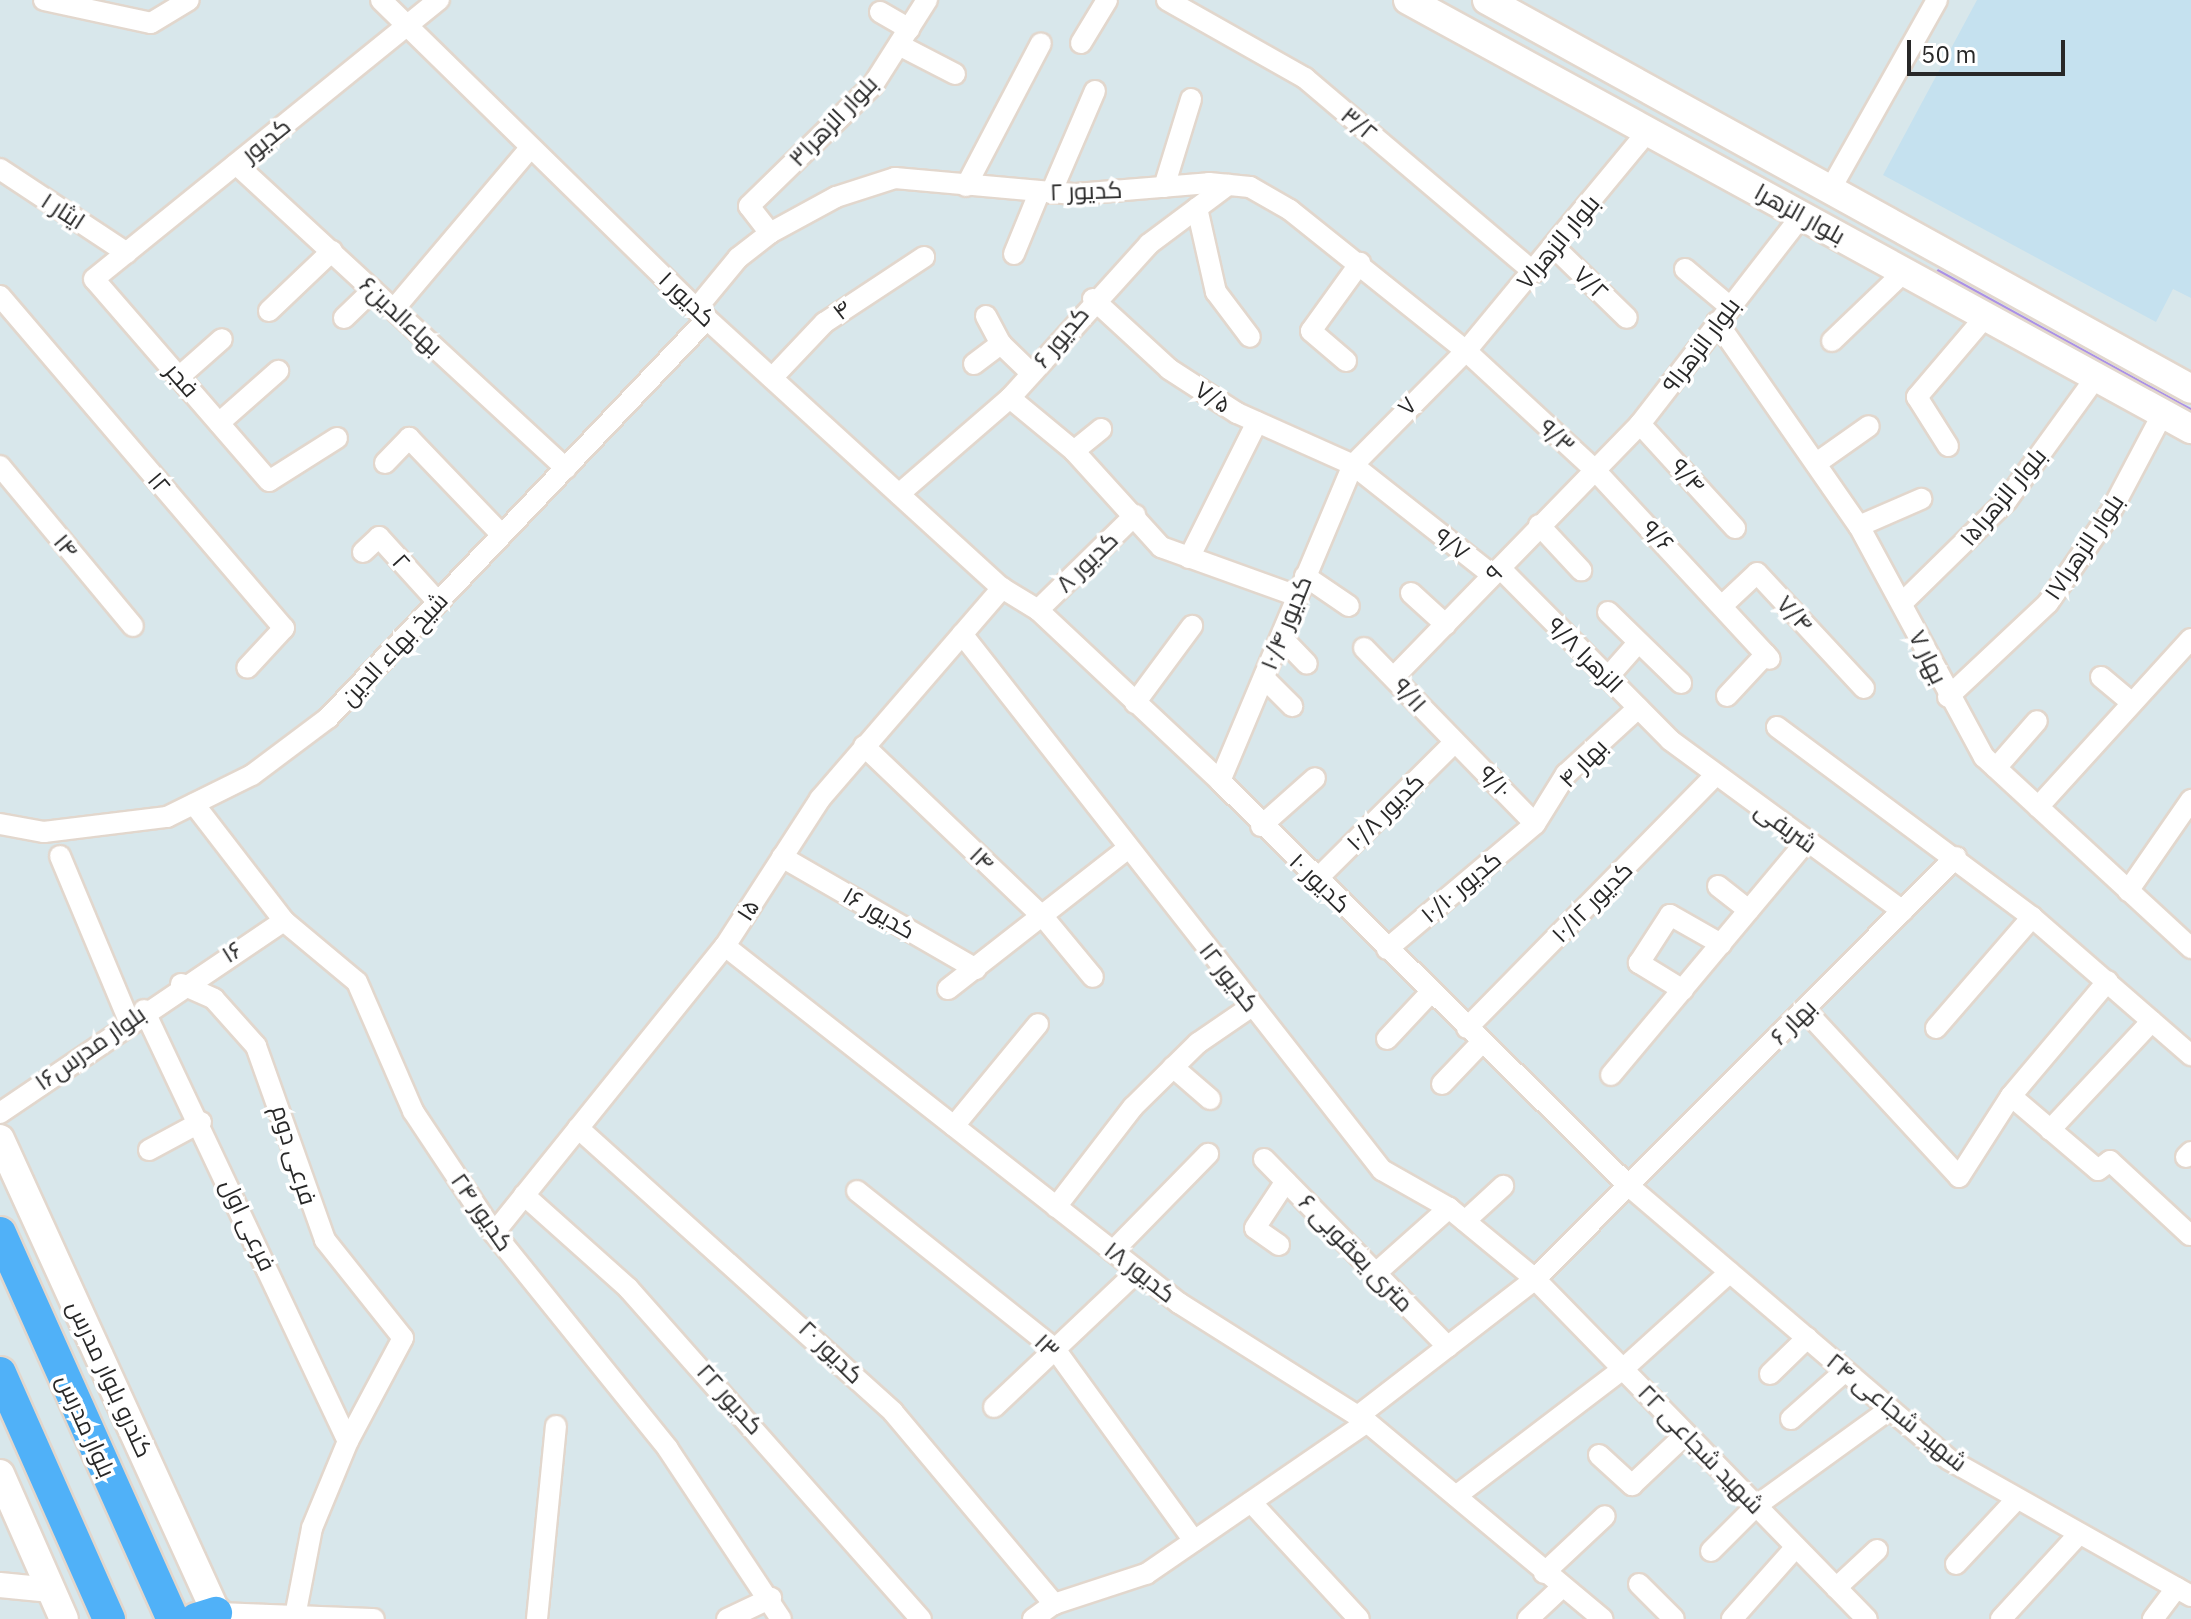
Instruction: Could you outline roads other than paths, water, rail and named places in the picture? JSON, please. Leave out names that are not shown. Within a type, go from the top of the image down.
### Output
[{"type":"main road","name":"بلوار الزهرا","points":[[1408,0],[1986,316],[2093,381],[2191,429]]},
{"type":"main road","name":"بلوار الزهرا","points":[[1487,0],[2191,389]]},
{"type":"main road","points":[[1912,277],[1942,252]]},
{"type":"main road","name":"کندرو بلوار مدرس","points":[[0,1139],[210,1617]]},
{"type":"main road","name":"بلوار مدرس","points":[[0,1233],[173,1619]]},
{"type":"main road","points":[[0,1373],[109,1619]]},
{"type":"main road","points":[[0,1474],[64,1619]]},
{"type":"street","points":[[44,0],[151,23],[189,0]]},
{"type":"street","name":"کدیور ۱","points":[[381,0],[405,27],[702,314],[1002,588]]},
{"type":"street","name":"کدیور","points":[[94,279],[439,0]]},
{"type":"street","name":"بلوار الزهرا۳","points":[[770,233],[749,206],[873,85],[927,0]]},
{"type":"street","points":[[1081,43],[1107,0]]},
{"type":"street","name":"۳/۲","points":[[1167,0],[1305,78],[1534,272]]},
{"type":"street","points":[[1830,190],[1937,0]]},
{"type":"street","points":[[880,12],[904,37],[955,74]]},
{"type":"street","points":[[966,186],[1041,43]]},
{"type":"street","points":[[1014,254],[1095,91]]},
{"type":"street","points":[[1164,187],[1191,99]]},
{"type":"street","name":"بلوار الزهرا۷","points":[[1466,351],[1555,248],[1648,131]]},
{"type":"street","points":[[394,309],[530,148]]},
{"type":"street","name":"۶بهاءالدين","points":[[236,164],[566,468]]},
{"type":"street","name":"ایثار ۱","points":[[0,169],[127,253]]},
{"type":"street","name":"۲ کدیور","points":[[702,314],[738,258],[770,233],[836,197],[895,178],[1045,193],[1228,185],[1250,187],[1290,210],[1360,263],[1466,351]]},
{"type":"street","name":"کدیور ۶","points":[[899,494],[1010,398],[1093,299],[1197,208],[1228,185]]},
{"type":"street","points":[[1197,208],[1216,292],[1250,337]]},
{"type":"street","name":"بلوار الزهرا۹","points":[[1593,468],[1640,424],[1802,215]]},
{"type":"street","name":"۷/۲","points":[[1555,248],[1627,318]]},
{"type":"street","points":[[269,311],[332,251]]},
{"type":"street","name":"۴","points":[[772,378],[824,323],[924,257]]},
{"type":"street","points":[[1346,361],[1311,331],[1360,263]]},
{"type":"street","name":"بهار ۷","points":[[1685,269],[1723,314],[1859,526],[1902,603],[1948,697],[1996,768],[2191,948]]},
{"type":"street","points":[[1832,341],[1912,277]]},
{"type":"street","name":"فجر","points":[[94,279],[269,481],[337,438]]},
{"type":"street","points":[[344,318],[373,290]]},
{"type":"street","name":"۱۲","points":[[0,296],[284,628],[247,668]]},
{"type":"street","name":"۷/۵","points":[[1093,299],[1169,369],[1257,422],[1353,465],[1413,515]]},
{"type":"street","name":"شیخ بهاء الدین","points":[[0,824],[44,832],[94,830],[167,817],[252,775],[328,718],[566,468],[702,314]]},
{"type":"street","points":[[986,316],[1001,344],[1031,373]]},
{"type":"street","points":[[1948,446],[1917,397],[1986,316]]},
{"type":"street","points":[[179,377],[222,339]]},
{"type":"street","points":[[974,364],[1001,344]]},
{"type":"street","name":"۹/۳","points":[[1466,351],[1593,468]]},
{"type":"street","name":"۷","points":[[1353,465],[1466,351]]},
{"type":"street","points":[[219,423],[278,371]]},
{"type":"street","name":"بلوار الزهرا۱۵","points":[[1902,603],[2007,500],[2093,381]]},
{"type":"street","points":[[1010,398],[1074,451],[1161,547],[1189,558],[1301,586],[1349,606]]},
{"type":"street","name":"بلوار الزهرا۱۷","points":[[1948,697],[2048,603],[2109,515],[2163,413]]},
{"type":"street","points":[[1189,558],[1257,422]]},
{"type":"street","name":"۹/۴","points":[[1640,424],[1735,528]]},
{"type":"street","points":[[1818,462],[1869,426]]},
{"type":"street","points":[[1074,451],[1101,429]]},
{"type":"street","points":[[385,463],[409,438],[502,535]]},
{"type":"street","name":"کدیور ۱۰/۴","points":[[1220,781],[1353,465]]},
{"type":"street","name":"۱۴","points":[[0,466],[133,626]]},
{"type":"street","name":"۹","points":[[1394,677],[1593,468]]},
{"type":"street","name":"۹/۶","points":[[1593,468],[1724,604],[1768,656],[1727,696]]},
{"type":"street","points":[[1859,526],[1921,499]]},
{"type":"street","name":"کدیور ۸","points":[[1038,610],[1135,515]]},
{"type":"street","name":"۹/۷","points":[[1413,515],[1496,571]]},
{"type":"street","points":[[1539,525],[1581,570]]},
{"type":"street","name":"۲","points":[[363,552],[379,537],[438,602]]},
{"type":"street","name":"الزهرا ۹/۸","points":[[1496,571],[1670,740]]},
{"type":"street","name":"۷/۴","points":[[1724,604],[1757,573],[1864,688]]},
{"type":"street","name":"کدیور ۱۰","points":[[1002,588],[1038,610],[1220,781],[1261,826],[1630,1187]]},
{"type":"street","name":"۱۵","points":[[494,1233],[725,946],[782,857],[864,746],[1002,588]]},
{"type":"street","points":[[1411,593],[1446,625]]},
{"type":"street","points":[[1608,612],[1637,644],[1681,683]]},
{"type":"street","points":[[1135,703],[1192,626]]},
{"type":"street","name":"کدیور ۱۲","points":[[962,634],[1127,849],[1382,1170],[1457,1214],[1535,1279]]},
{"type":"street","points":[[1281,637],[1307,664]]},
{"type":"street","points":[[2038,807],[2191,639]]},
{"type":"street","points":[[1607,678],[1637,644]]},
{"type":"street","name":"۹/۱۱","points":[[1364,648],[1453,744]]},
{"type":"street","points":[[2101,677],[2132,703]]},
{"type":"street","points":[[1264,678],[1292,706]]},
{"type":"street","name":"بهار ۴","points":[[1535,824],[1566,774],[1638,708]]},
{"type":"street","points":[[1996,768],[2037,721]]},
{"type":"street","points":[[1777,727],[1956,857],[2032,917],[2191,1055]]},
{"type":"street","name":"شریفی","points":[[1670,740],[1903,911]]},
{"type":"street","name":"۹/۱۰","points":[[1453,744],[1535,824]]},
{"type":"street","name":"کدیور ۱۰/۸","points":[[1317,879],[1453,744]]},
{"type":"street","name":"۱۴","points":[[864,746],[1045,919],[1093,977]]},
{"type":"street","name":"کدیور ۱۰/۱۲","points":[[1442,1084],[1474,1035],[1716,775]]},
{"type":"street","points":[[1261,826],[1315,778]]},
{"type":"street","name":"کدیور ۲۴","points":[[194,804],[284,921],[357,982],[413,1111],[494,1233],[668,1449],[771,1598],[781,1619]]},
{"type":"street","points":[[2128,891],[2187,814]]},
{"type":"street","name":"کدیور ۱۰/۱۰","points":[[1387,949],[1535,824]]},
{"type":"street","points":[[1611,1075],[1806,842]]},
{"type":"street","points":[[948,989],[1045,919],[1127,849]]},
{"type":"street","name":"فرعی اول","points":[[60,856],[137,1015],[201,1122],[348,1441]]},
{"type":"street","name":"کدیور ۱۶","points":[[782,857],[976,969]]},
{"type":"street","name":"بهار ۶","points":[[1033,1619],[1054,1604],[1146,1574],[1251,1502],[1362,1419],[1535,1279],[1956,857]]},
{"type":"street","points":[[1718,886],[1749,910]]},
{"type":"street","points":[[1683,990],[1639,963],[1670,915],[1721,944]]},
{"type":"street","points":[[1936,1028],[2032,917]]},
{"type":"street","name":"۱۶","points":[[181,984],[284,921]]},
{"type":"street","name":"کدیور ۱۸","points":[[725,946],[1138,1271],[1362,1419],[1561,1588],[1603,1619]]},
{"type":"street","points":[[1805,1010],[1959,1177],[2011,1096],[2108,981]]},
{"type":"street","name":"بلوار مدرس۱۶","points":[[0,1113],[181,984]]},
{"type":"street","name":"فرعی دوم","points":[[181,984],[214,999],[256,1046],[319,1229],[403,1338],[348,1441]]},
{"type":"street","points":[[1387,1039],[1431,992]]},
{"type":"street","points":[[1056,1207],[1173,1067],[1252,1006]]},
{"type":"street","points":[[2050,1130],[2152,1021]]},
{"type":"street","points":[[954,1126],[1038,1024]]},
{"type":"street","points":[[1173,1067],[1210,1099]]},
{"type":"street","points":[[2011,1096],[2098,1170],[2110,1161],[2191,1235]]},
{"type":"street","points":[[149,1150],[201,1122]]},
{"type":"street","name":"کدیور ۲۰","points":[[578,1128],[781,1304],[893,1412],[1054,1604]]},
{"type":"street","points":[[1113,1251],[1208,1154]]},
{"type":"street","name":"۶ متری یعقوبی","points":[[1264,1159],[1448,1347]]},
{"type":"street","points":[[1279,1245],[1255,1228],[1286,1181]]},
{"type":"street","points":[[1376,1273],[1457,1214],[1503,1186]]},
{"type":"street","name":"شهید شجاعی ۲۴","points":[[1630,1187],[1948,1459],[2015,1501],[2184,1592]]},
{"type":"street","name":"۱۳","points":[[857,1191],[1055,1349],[1194,1541]]},
{"type":"street","name":"کدیور ۲۲","points":[[524,1195],[660,1322],[921,1619]]},
{"type":"street","points":[[994,1407],[1138,1271]]},
{"type":"street","points":[[1456,1496],[1623,1369],[1730,1272]]},
{"type":"street","name":"شهید شجاعی ۲۲","points":[[1535,1279],[1836,1588],[1855,1615]]},
{"type":"street","points":[[1770,1374],[1807,1338]]},
{"type":"street","points":[[1791,1419],[1845,1371]]},
{"type":"street","points":[[1711,1551],[1756,1506],[1890,1409]]},
{"type":"street","points":[[537,1619],[556,1426]]},
{"type":"street","points":[[1599,1455],[1632,1485],[1686,1434]]},
{"type":"street","points":[[296,1611],[312,1528],[348,1441]]},
{"type":"street","points":[[1956,1564],[2015,1501]]},
{"type":"street","points":[[1251,1502],[1359,1619]]},
{"type":"street","points":[[1544,1573],[1605,1516]]},
{"type":"street","points":[[2001,1619],[2078,1535]]},
{"type":"street","points":[[1732,1619],[1796,1547]]},
{"type":"street","points":[[1836,1588],[1877,1550]]},
{"type":"street","points":[[1639,1584],[1674,1619]]},
{"type":"street","points":[[0,1585],[51,1590]]},
{"type":"street","points":[[1528,1619],[1561,1588]]},
{"type":"street","points":[[2153,1619],[2184,1592]]},
{"type":"street","points":[[727,1619],[771,1598]]},
{"type":"street","points":[[210,1617],[296,1611],[374,1619]]}]
